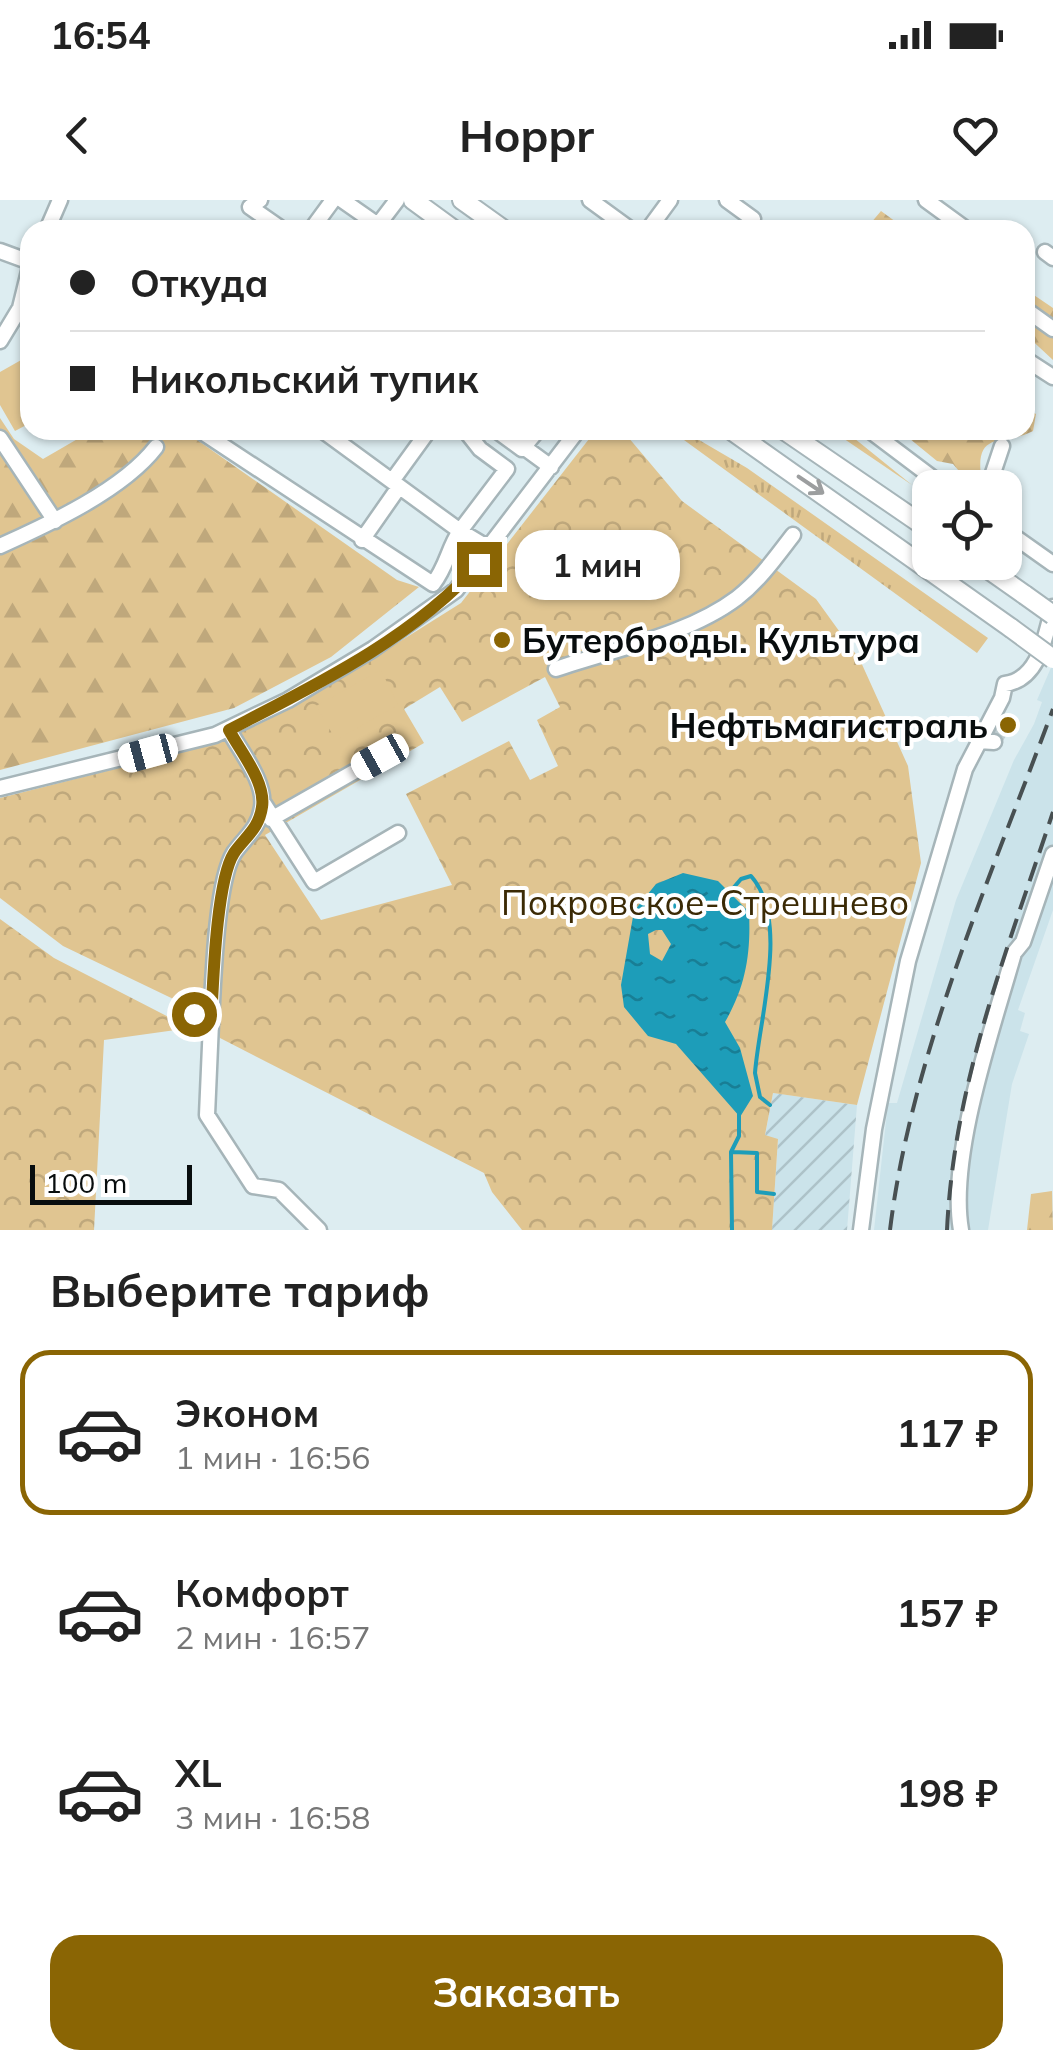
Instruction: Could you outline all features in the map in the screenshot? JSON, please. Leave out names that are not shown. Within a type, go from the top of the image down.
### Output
[{"type":"main road","points":[[413,200],[440,220]]},
{"type":"main road","points":[[462,200],[490,220]]},
{"type":"main road","points":[[744,440],[1053,660]]},
{"type":"main road","points":[[799,440],[912,518]]},
{"type":"main road","points":[[1004,580],[1053,616]]},
{"type":"street","points":[[260,200],[250,207],[269,220]]},
{"type":"street","points":[[342,200],[370,220]]},
{"type":"street","points":[[590,200],[617,220]]},
{"type":"street","points":[[727,200],[753,219]]},
{"type":"street","points":[[926,200],[954,220]]},
{"type":"street","points":[[0,342],[20,308]]},
{"type":"street","points":[[0,438],[55,521]]},
{"type":"street","points":[[214,440],[433,584],[446,600]]},
{"type":"street","points":[[336,440],[460,532],[490,549]]},
{"type":"street","points":[[362,540],[423,440]]},
{"type":"street","points":[[433,584],[448,565],[451,544],[507,469],[473,440]]},
{"type":"street","points":[[512,440],[551,467]]},
{"type":"street","points":[[524,448],[530,440]]},
{"type":"street","points":[[0,788],[229,730],[356,659],[446,600],[490,549],[571,440]]},
{"type":"street","points":[[882,440],[922,470]]},
{"type":"street","points":[[994,470],[1002,446]]},
{"type":"street","points":[[0,546],[55,521],[144,463],[156,447]]},
{"type":"street","points":[[556,669],[690,622],[734,600],[755,582],[793,535]]},
{"type":"street","points":[[1022,542],[1053,564]]},
{"type":"street","points":[[861,1230],[874,1129],[908,961],[965,769],[986,742],[1004,684],[1020,680],[1036,662],[1053,607]]},
{"type":"street","points":[[999,704],[1010,712],[1009,718]]},
{"type":"street","points":[[229,730],[244,752],[271,819],[314,882],[398,834]]},
{"type":"street","points":[[271,819],[380,757]]},
{"type":"street","points":[[264,804],[256,828],[234,854],[219,917],[207,1115],[253,1186],[279,1190],[304,1224],[319,1230]]},
{"type":"street","points":[[961,1230],[964,1161],[980,1075],[1014,953],[1022,942],[1053,854]]},
{"type":"street","points":[[194,1014],[211,1022]]},
{"type":"shaded area","points":[[1053,663],[1053,910],[1018,1010],[1025,1013],[1020,1031],[1029,1034],[1012,1084],[988,1230],[874,1230],[888,1103],[897,1103],[956,900],[1014,760],[1034,724],[1042,702],[1037,700]]},
{"type":"shaded area","points":[[773,1093],[857,1105],[847,1230],[772,1230],[778,1140],[765,1136]]},
{"type":"green space","points":[[881,211],[893,220],[873,220]]},
{"type":"green space","points":[[1035,296],[1053,308],[1053,360],[1035,343]]},
{"type":"green space","points":[[20,361],[20,428],[15,431],[0,405],[0,372]]},
{"type":"green space","points":[[0,418],[14,439],[43,459],[76,440],[197,440],[397,580],[419,587],[331,657],[234,708],[0,770]]},
{"type":"green space","name":"Покровское-Стрешнево","points":[[588,440],[631,440],[682,501],[816,599],[860,660],[908,766],[921,863],[857,1105],[773,1093],[765,1135],[778,1139],[772,1230],[522,1230],[492,1192],[484,1173],[220,1038],[215,1019],[63,946],[0,898],[0,798],[217,743],[329,686],[461,603]],"holes":[[[545,677],[560,707],[537,720],[558,766],[530,780],[509,741],[406,794],[452,885],[321,920],[265,835],[424,743],[404,709],[440,687],[462,722]]]},
{"type":"green space","points":[[684,440],[699,440],[747,468],[988,638],[977,653]]},
{"type":"green space","points":[[846,440],[856,440],[912,485]]},
{"type":"green space","points":[[911,440],[1003,440],[983,451],[981,470],[958,470],[953,464],[937,461]]},
{"type":"green space","points":[[381,670],[398,705],[336,740],[316,706]]},
{"type":"green space","points":[[0,919],[54,958],[190,1028],[104,1040],[94,1230],[0,1230]]},
{"type":"green space","points":[[1052,1191],[1053,1230],[1027,1230],[1031,1194]]},
{"type":"water","points":[[683,873],[718,881],[749,912],[746,969],[725,1022],[740,1048],[753,1096],[740,1117],[676,1044],[648,1036],[624,1007],[621,985],[634,911],[656,884]],"holes":[[[662,930],[671,944],[662,961],[650,954],[648,934]]]},
{"type":"waterway","points":[[729,893],[741,879],[751,876],[763,895],[769,918],[769,970],[755,1073],[760,1097],[770,1105]]},
{"type":"waterway","points":[[732,1230],[731,1152],[739,1136],[739,1112]]},
{"type":"waterway","points":[[733,1152],[757,1153],[757,1192],[774,1194]]},
{"type":"tunnel","points":[[994,742],[1009,718]]},
{"type":"railway","points":[[890,1230],[901,1164],[935,1032],[980,900],[1053,709]]},
{"type":"railway","points":[[947,1230],[952,1175],[971,1069],[1053,812]]},
{"type":"place","name":"Бутерброды. Культура","points":[[502,640]]},
{"type":"place","name":"Нефтьмагистраль","points":[[1008,725]]},
{"type":"route","points":[[194,1014],[211,1022],[219,917],[234,854],[256,828],[264,804],[244,752],[229,730],[288,700],[438,607],[479,564]]}]
